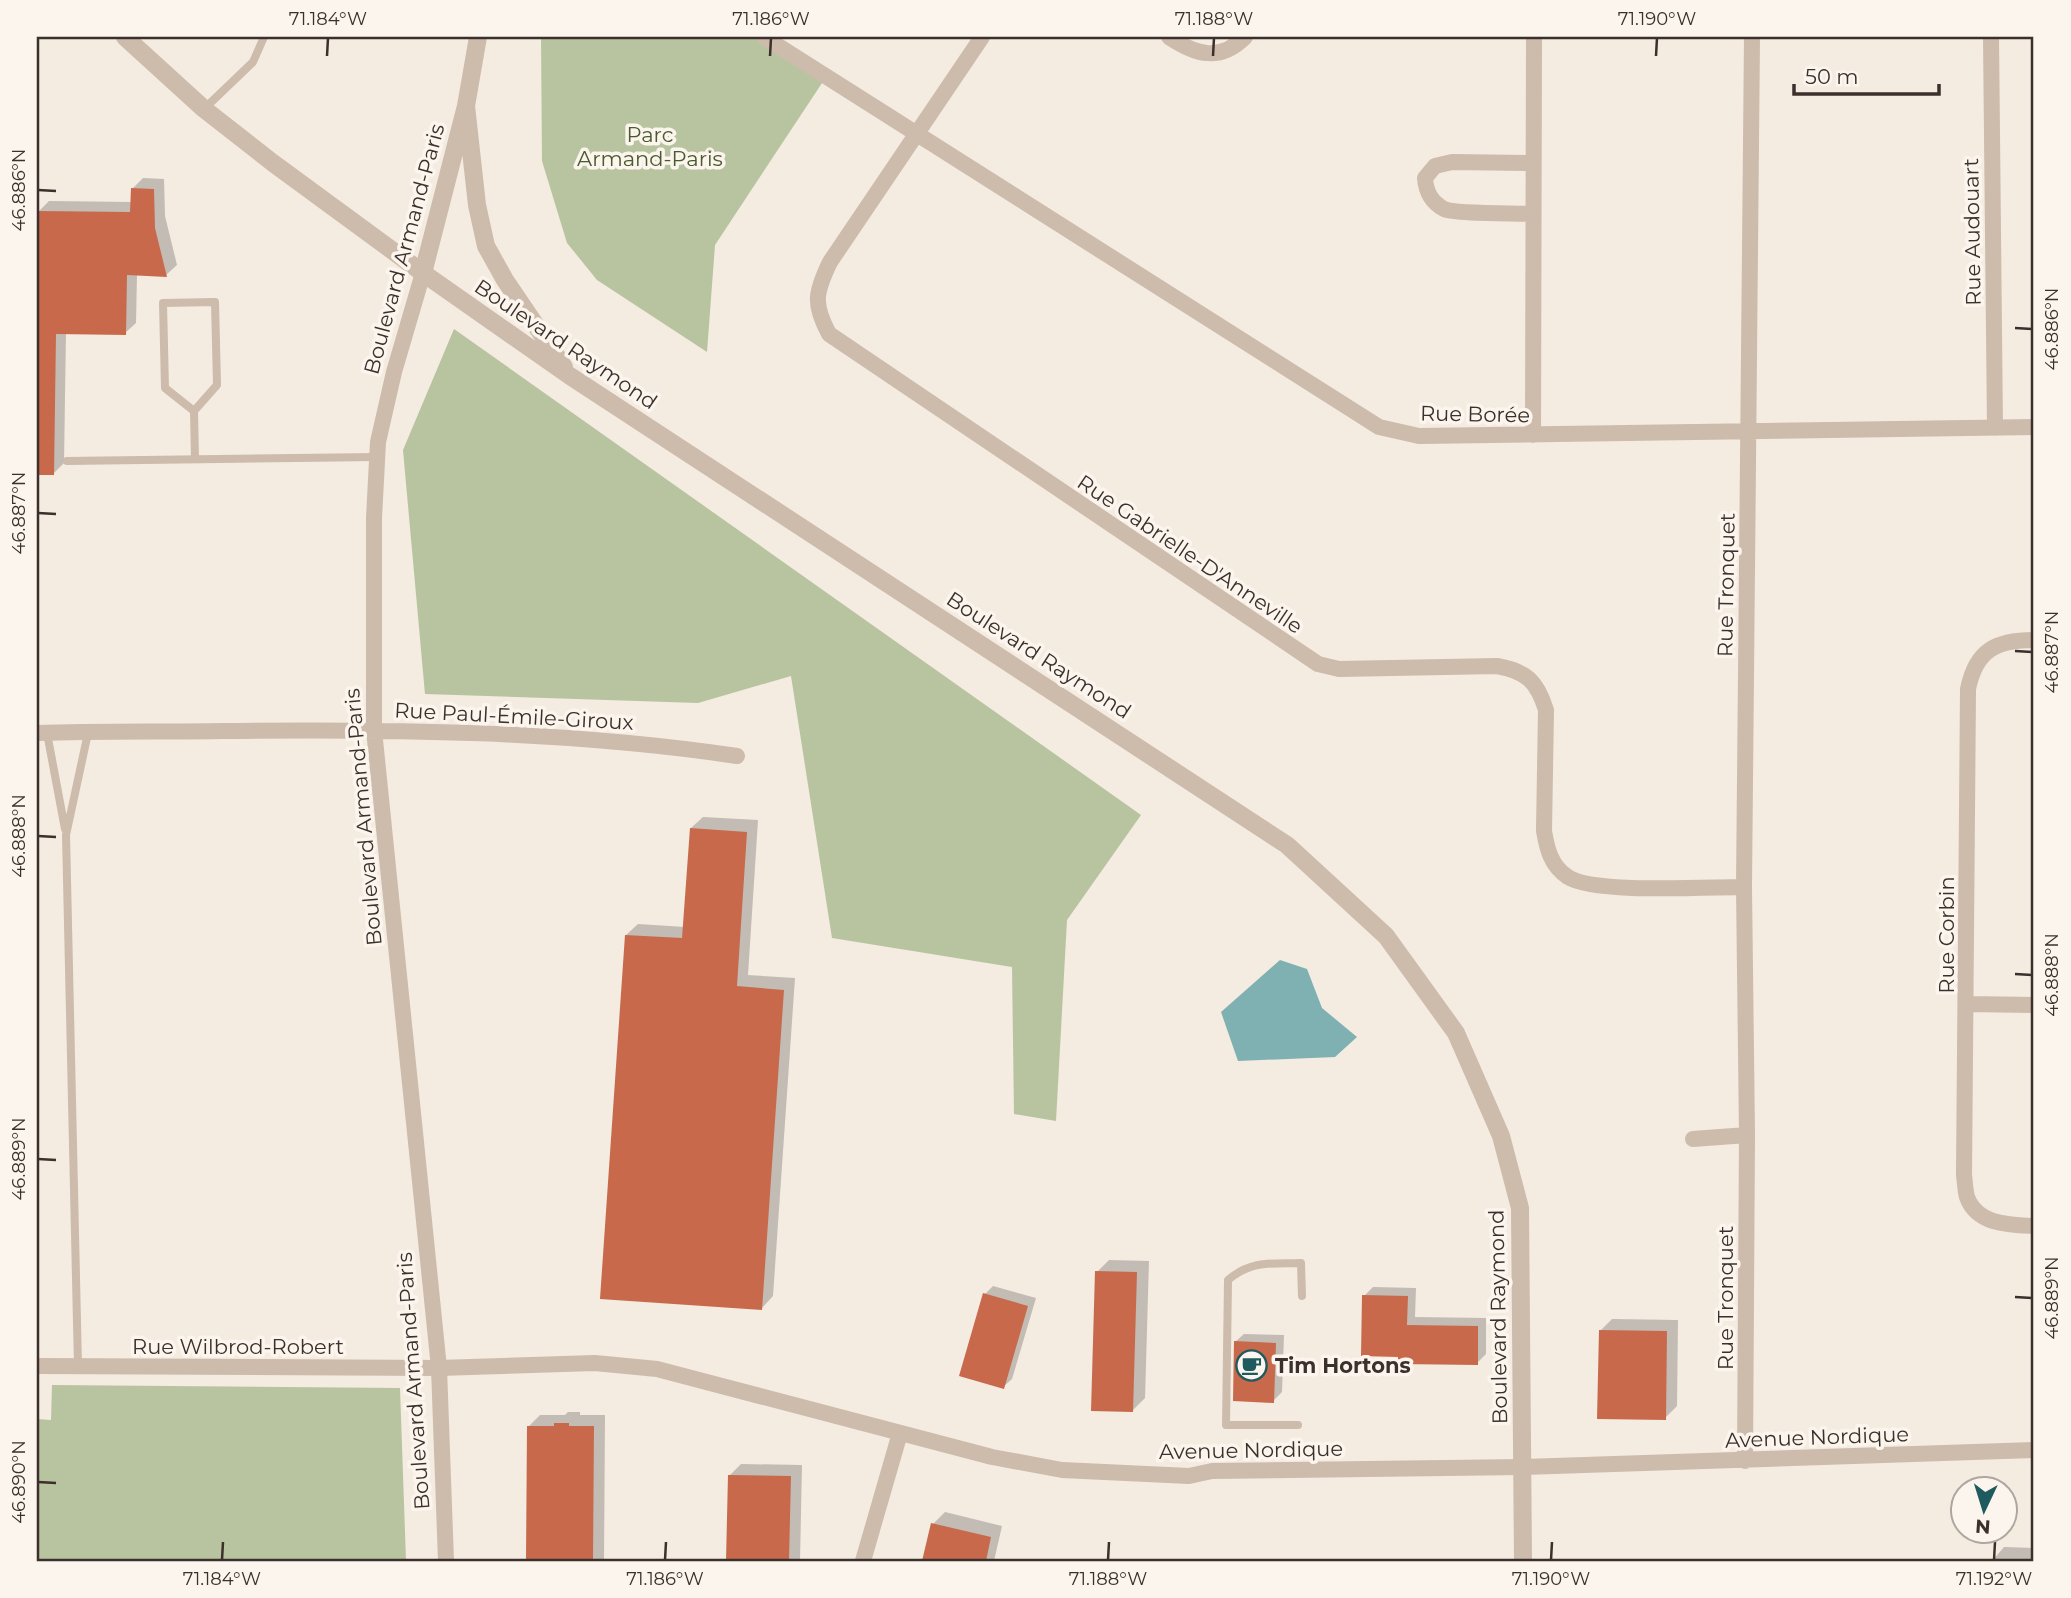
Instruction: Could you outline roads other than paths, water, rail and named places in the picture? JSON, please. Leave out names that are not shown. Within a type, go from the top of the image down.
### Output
[{"type":"street","name":"Boulevard Raymond","points":[[125,37],[204,108],[273,163],[423,273],[570,376],[1287,845],[1385,936],[1456,1033],[1501,1136],[1520,1208],[1523,1561]]},
{"type":"street","name":"Boulevard Armand-Paris","points":[[446,1561],[439,1368],[374,730],[374,518],[378,442],[394,372],[423,273],[466,106],[478,37]]},
{"type":"street","name":"Rue Borée","points":[[764,37],[1379,428],[1419,436],[2034,428]]},
{"type":"street","name":"Rue Gabrielle-D'Anneville","points":[[982,37],[830,262],[817,296],[819,314],[829,334],[1318,664],[1339,669],[1497,666],[1513,669],[1529,677],[1541,693],[1546,709],[1546,847],[1554,864],[1568,877],[1584,884],[1609,887],[1744,887]]},
{"type":"street","points":[[1169,37],[1190,51],[1209,54],[1226,52],[1245,37]]},
{"type":"street","points":[[1534,37],[1534,435]]},
{"type":"street","name":"Rue Tronquet","points":[[1745,1461],[1747,1135],[1744,887],[1752,37]]},
{"type":"street","name":"Rue Audouart","points":[[1991,37],[1995,428]]},
{"type":"street","points":[[466,106],[477,205],[486,246],[505,281],[570,376]]},
{"type":"street","points":[[1533,163],[1452,162],[1435,166],[1426,178],[1426,191],[1434,202],[1447,211],[1533,214]]},
{"type":"street","name":"Rue Corbin","points":[[2034,640],[2020,640],[1995,646],[1981,655],[1972,671],[1968,689],[1964,1175],[1968,1199],[1977,1211],[1992,1221],[2034,1226]]},
{"type":"street","name":"Rue Paul-Émile-Giroux","points":[[42,733],[374,730],[556,736],[737,756]]},
{"type":"street","points":[[1967,1004],[2034,1005]]},
{"type":"street","points":[[1693,1139],[1747,1135]]},
{"type":"street","name":"Avenue Nordique","points":[[439,1368],[595,1363],[657,1369],[992,1457],[1062,1470],[1189,1476],[1212,1471],[1523,1467],[2034,1450]]},
{"type":"street","name":"Rue Wilbrod-Robert","points":[[37,1366],[439,1368]]},
{"type":"street","points":[[863,1561],[900,1433]]},
{"type":"lane","points":[[204,108],[253,62],[264,37]]},
{"type":"lane","points":[[194,411],[165,387],[163,303],[215,302],[217,385],[194,411],[195,459]]},
{"type":"lane","points":[[67,461],[377,457]]},
{"type":"lane","points":[[42,733],[66,835],[78,1366]]},
{"type":"lane","points":[[66,835],[88,733]]},
{"type":"lane","points":[[1298,1424],[1226,1425],[1228,1280],[1251,1265],[1301,1263],[1302,1296]]},
{"type":"water","points":[[1280,960],[1307,969],[1322,1008],[1357,1037],[1335,1057],[1238,1061],[1221,1012]]},
{"type":"place","name":"Tim Hortons","points":[[1252,1365]]},
{"type":"park label","name":"Parc Armand-Paris","points":[[650,146]]}]
